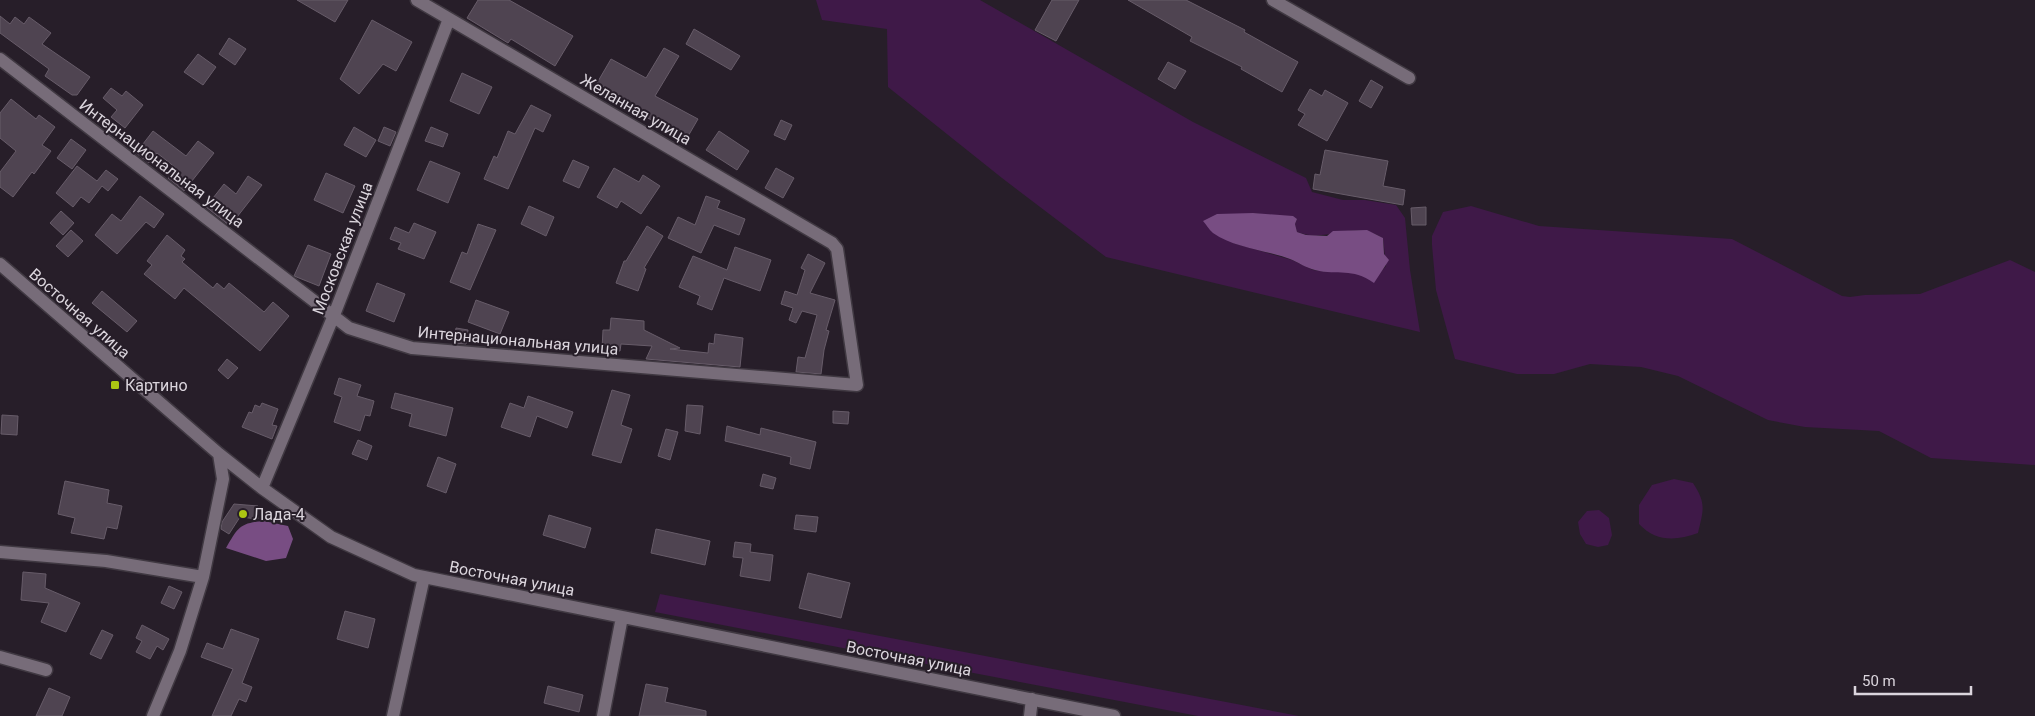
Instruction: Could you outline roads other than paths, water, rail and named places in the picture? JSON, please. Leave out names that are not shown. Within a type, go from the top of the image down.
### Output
[{"type":"street","name":"Желанная улица","points":[[417,0],[832,243],[837,249],[857,385]]},
{"type":"street","points":[[1273,0],[1409,78]]},
{"type":"street","name":"Московская улица","points":[[262,488],[334,315],[449,19]]},
{"type":"street","name":"Интернациональная улица","points":[[0,59],[349,328],[412,348],[857,385]]},
{"type":"street","name":"Восточная улица","points":[[0,264],[219,454],[262,488],[331,537],[414,575],[1114,716]]},
{"type":"street","points":[[153,716],[180,651],[203,577],[223,479],[219,454]]},
{"type":"street","points":[[0,552],[106,561],[203,577]]},
{"type":"street","points":[[393,716],[424,577]]},
{"type":"street","points":[[603,716],[622,617]]},
{"type":"street","points":[[0,657],[46,670]]},
{"type":"street","points":[[1030,716],[1032,700]]},
{"type":"place","name":"Картино","points":[[115,385]]},
{"type":"place","name":"Лада-4","points":[[243,514]]}]
